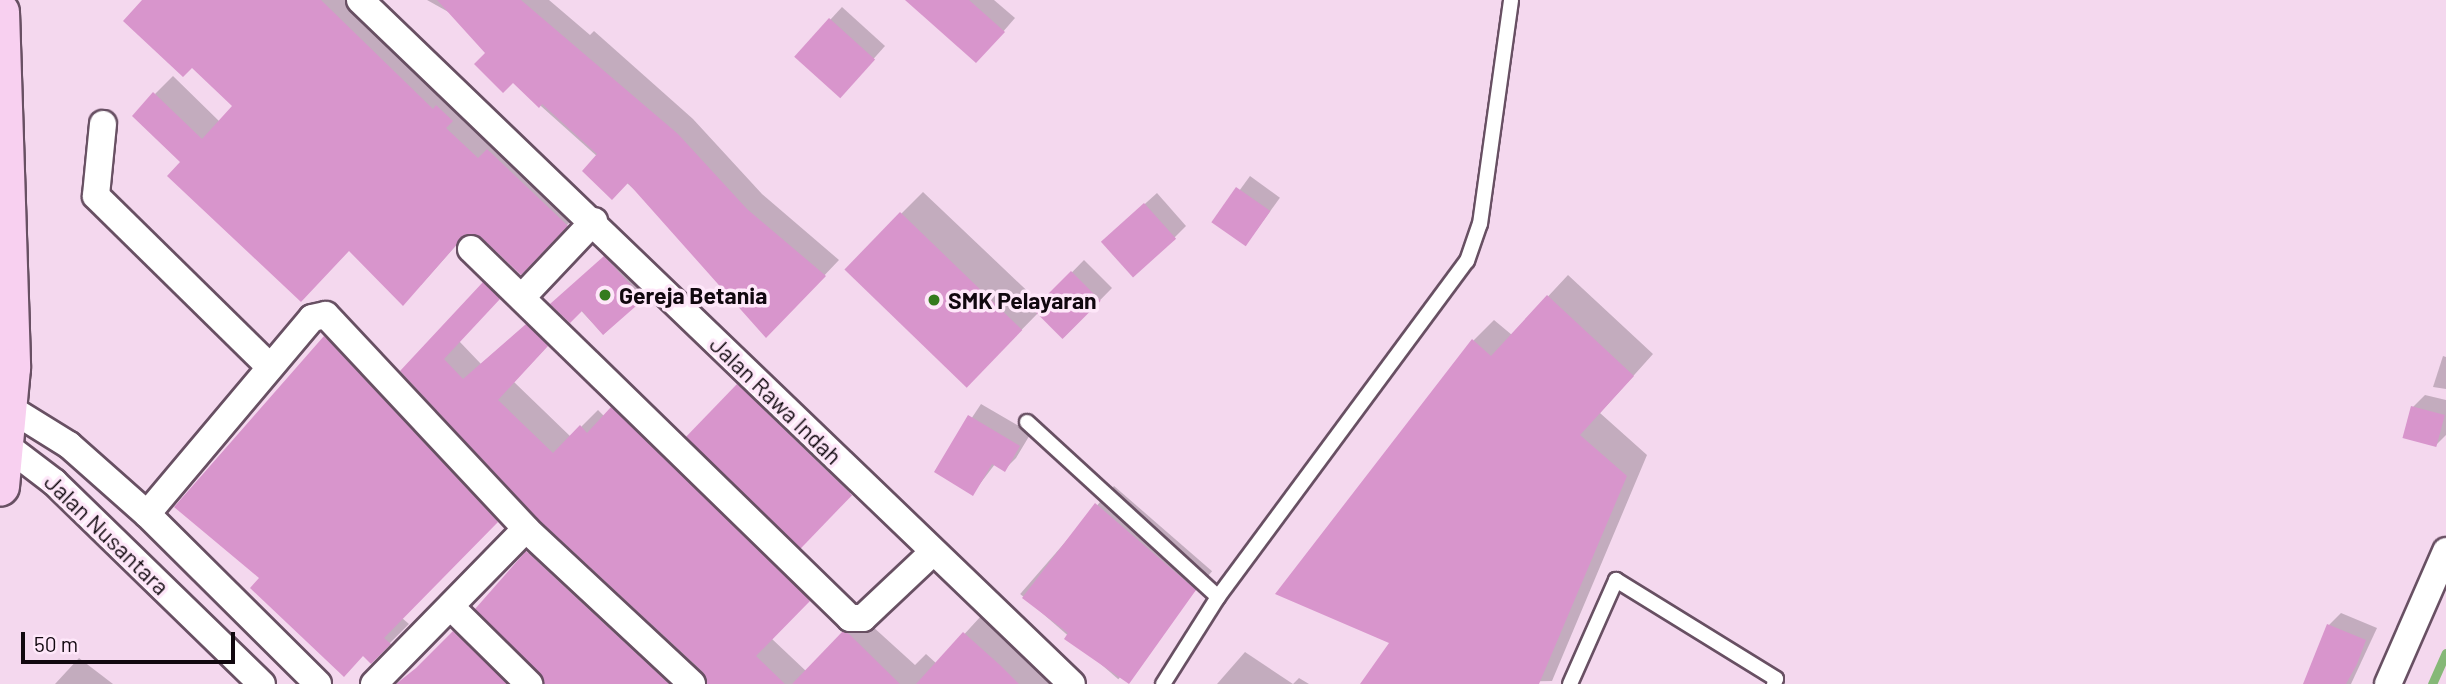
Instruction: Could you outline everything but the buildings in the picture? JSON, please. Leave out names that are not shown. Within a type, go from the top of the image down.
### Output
[{"type":"highway","points":[[0,12],[10,409],[8,447],[0,486]]},
{"type":"street","name":"Jalan Rawa Indah","points":[[360,0],[594,221],[932,552],[1072,684]]},
{"type":"street","points":[[103,124],[96,196],[270,367]]},
{"type":"street","points":[[524,295],[594,221]]},
{"type":"street","points":[[471,249],[524,295],[850,618],[863,618],[932,552]]},
{"type":"street","points":[[146,514],[312,318],[329,316],[527,529],[692,684]]},
{"type":"street","points":[[10,409],[69,445],[146,514],[318,684]]},
{"type":"street","name":"Jalan Nusantara","points":[[8,447],[54,482],[262,684]]},
{"type":"street","points":[[374,684],[527,529]]},
{"type":"street","points":[[2388,684],[2446,551]]},
{"type":"street","points":[[451,607],[529,684]]},
{"type":"lane","points":[[1163,684],[1218,597],[1467,261],[1479,224],[1511,0]]},
{"type":"lane","points":[[1027,422],[1218,597]]},
{"type":"lane","points":[[1570,684],[1616,580],[1776,679],[1774,684]]},
{"type":"waterway","points":[[2432,684],[2446,653]]},
{"type":"place","name":"Gereja Betania","points":[[605,295]]},
{"type":"place","name":"SMK Pelayaran","points":[[934,300]]}]
